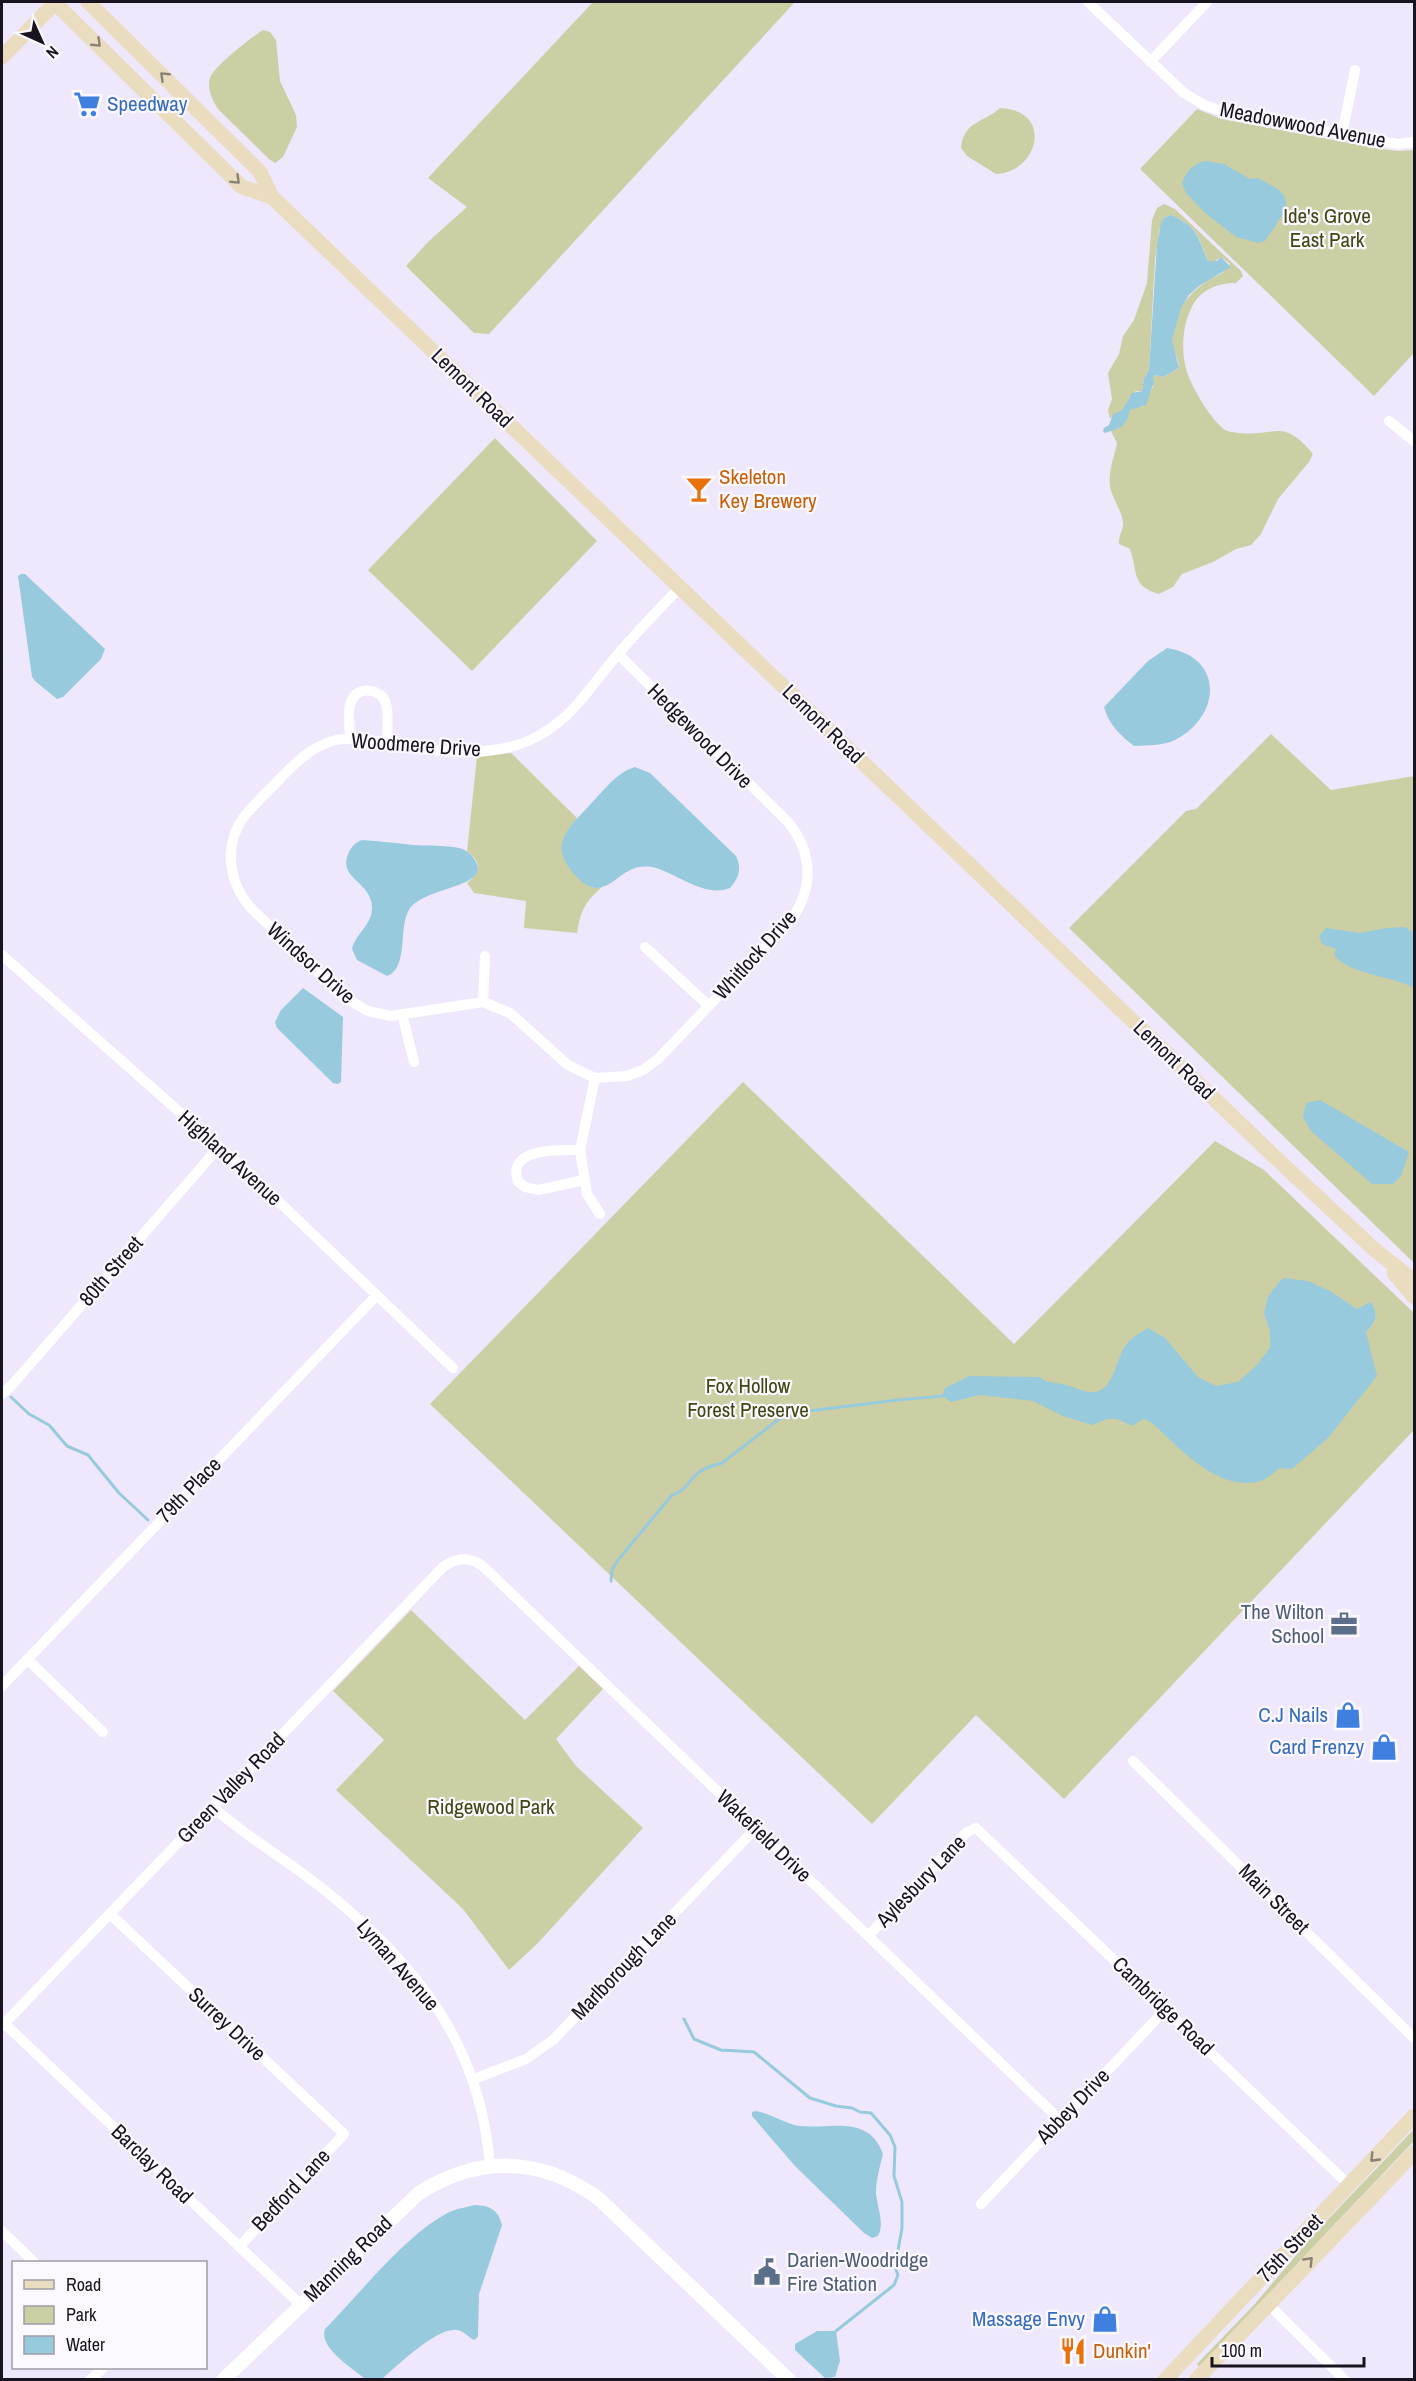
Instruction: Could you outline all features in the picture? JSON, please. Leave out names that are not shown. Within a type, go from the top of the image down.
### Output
[{"type":"main road","name":"Lemont Road","points":[[55,2],[242,187],[272,197]]},
{"type":"main road","points":[[2,57],[55,2]]},
{"type":"main road","name":"Lemont Road","points":[[88,2],[260,171],[272,197],[1375,1250],[1414,1281]]},
{"type":"main road","name":"Lemont Road","points":[[1375,1250],[1414,1297]]},
{"type":"main road","name":"75th Street","points":[[1165,2379],[1414,2116]]},
{"type":"main road","name":"75th Street","points":[[1196,2379],[1412,2158]]},
{"type":"main road","points":[[1196,2379],[1191,2372],[1190,2365],[1197,2347]]},
{"type":"street","name":"Meadowwood Avenue","points":[[1088,2],[1184,93],[1212,108],[1398,144],[1414,141]]},
{"type":"street","points":[[1150,62],[1207,2]]},
{"type":"street","points":[[1342,134],[1355,70]]},
{"type":"street","points":[[1389,421],[1414,441]]},
{"type":"street","name":"Woodmere Drive","points":[[279,780],[304,755],[336,740],[387,742],[476,753],[519,745],[542,734],[566,717],[618,654],[680,587]]},
{"type":"street","name":"Hedgewood Drive","points":[[618,654],[783,817]]},
{"type":"street","points":[[350,739],[350,703],[356,694],[365,689],[377,692],[386,702],[387,742]]},
{"type":"street","name":"Windsor Drive","points":[[279,780],[243,818],[235,833],[230,861],[239,893],[252,909],[344,998],[369,1011],[391,1016],[483,1002]]},
{"type":"street","name":"Whitlock Drive","points":[[595,1078],[627,1076],[640,1072],[658,1059],[791,920],[802,900],[809,880],[804,850],[795,830],[783,817]]},
{"type":"street","points":[[645,947],[709,1006]]},
{"type":"street","name":"Highland Avenue","points":[[2,955],[219,1147],[453,1368]]},
{"type":"street","points":[[485,956],[483,1002],[510,1013],[568,1065],[595,1078],[580,1150],[587,1194],[600,1214]]},
{"type":"street","points":[[402,1014],[414,1062]]},
{"type":"street","name":"80th Street","points":[[2,1394],[219,1147]]},
{"type":"street","points":[[580,1150],[530,1154],[517,1166],[515,1174],[518,1182],[531,1190],[584,1180]]},
{"type":"street","name":"79th Place","points":[[2,1686],[376,1295]]},
{"type":"street","name":"Green Valley Road","points":[[3,2024],[442,1568],[449,1562],[465,1558]]},
{"type":"street","name":"Wakefield Drive","points":[[465,1558],[474,1560],[487,1570],[1060,2120]]},
{"type":"street","points":[[27,1659],[103,1732]]},
{"type":"street","name":"Main Street","points":[[1133,1761],[1414,2038]]},
{"type":"street","name":"Lyman Avenue","points":[[212,1806],[244,1834],[328,1892],[358,1918],[403,1964],[428,1994],[447,2023],[474,2079],[487,2133],[490,2166]]},
{"type":"street","name":"Marlborough Lane","points":[[474,2079],[526,2059],[553,2040],[756,1828]]},
{"type":"street","name":"Aylesbury Lane","points":[[868,1936],[967,1832],[976,1828]]},
{"type":"street","name":"Cambridge Road","points":[[976,1828],[1349,2185]]},
{"type":"street","name":"Surrey Drive","points":[[110,1914],[344,2134]]},
{"type":"street","name":"Abbey Drive","points":[[981,2204],[1166,2009]]},
{"type":"street","name":"Barclay Road","points":[[3,2024],[301,2305]]},
{"type":"street","name":"Bedford Lane","points":[[239,2247],[344,2134]]},
{"type":"street","points":[[490,2166],[505,2164],[531,2168],[551,2173],[582,2187],[598,2199],[789,2379]]},
{"type":"street","name":"Manning Road","points":[[223,2379],[419,2193],[449,2176],[490,2166]]},
{"type":"street","points":[[2,2231],[33,2261]]},
{"type":"street","points":[[1268,2304],[1345,2379]]},
{"type":"green space","points":[[593,2],[795,2],[489,334],[474,333],[406,266],[429,241],[467,207],[428,178]]},
{"type":"green space","points":[[263,30],[270,32],[276,40],[280,81],[296,115],[297,127],[283,157],[275,163],[218,109],[209,86],[210,78],[218,66]]},
{"type":"green space","points":[[1000,108],[1017,111],[1028,119],[1034,129],[1034,141],[1030,153],[1022,163],[1011,171],[996,174],[967,156],[961,148],[970,127]]},
{"type":"green space","name":"Ide's Grove East Park","points":[[1197,109],[1222,119],[1381,149],[1414,150],[1414,353],[1374,396],[1140,169]]},
{"type":"green space","points":[[1164,204],[1175,209],[1241,271],[1243,276],[1236,283],[1222,284],[1204,292],[1194,302],[1188,316],[1183,340],[1184,357],[1187,372],[1198,395],[1214,419],[1225,430],[1252,434],[1286,432],[1294,436],[1313,454],[1278,499],[1261,534],[1251,545],[1236,549],[1213,562],[1182,574],[1173,587],[1159,594],[1150,591],[1140,582],[1130,549],[1119,544],[1123,522],[1110,486],[1117,443],[1111,431],[1124,424],[1129,410],[1142,407],[1153,387],[1153,377],[1156,375],[1163,377],[1179,368],[1172,341],[1174,323],[1178,314],[1194,291],[1224,272],[1230,264],[1221,257],[1212,263],[1208,261],[1192,228],[1171,215],[1165,217],[1159,231],[1155,260],[1149,370],[1144,378],[1142,391],[1136,391],[1129,397],[1124,409],[1110,419],[1108,410],[1112,399],[1108,373],[1119,354],[1123,336],[1134,320],[1147,283],[1152,220],[1157,208]]},
{"type":"green space","points":[[495,438],[597,541],[472,671],[368,570]]},
{"type":"green space","points":[[1271,734],[1331,790],[1414,776],[1414,1263],[1069,928],[1186,811],[1196,809]]},
{"type":"green space","points":[[511,753],[577,818],[563,839],[593,888],[602,887],[584,907],[577,933],[524,928],[526,901],[474,893],[467,883],[475,875],[478,867],[475,859],[467,851],[477,757]]},
{"type":"green space","name":"Fox Hollow Forest Preserve","points":[[743,1082],[1014,1344],[1215,1141],[1264,1170],[1414,1313],[1414,1430],[1064,1799],[976,1715],[872,1824],[430,1404]]},
{"type":"green space","name":"Ridgewood Park","points":[[411,1610],[525,1720],[579,1666],[603,1689],[556,1739],[576,1766],[643,1828],[537,1944],[509,1970],[463,1909],[336,1790],[384,1740],[333,1691]]},
{"type":"green space","points":[[1414,2129],[1414,2141],[1199,2367],[1197,2364],[1253,2306],[1317,2231]]},
{"type":"water","points":[[1205,161],[1224,164],[1250,179],[1258,178],[1284,195],[1286,203],[1284,213],[1265,241],[1258,243],[1236,237],[1204,212],[1186,193],[1182,184],[1187,172],[1193,166]]},
{"type":"water","points":[[1171,215],[1192,228],[1208,261],[1217,261],[1221,257],[1231,267],[1199,286],[1189,295],[1181,308],[1172,340],[1179,368],[1163,377],[1156,375],[1153,377],[1154,382],[1146,405],[1130,410],[1122,426],[1105,433],[1104,428],[1109,425],[1113,414],[1123,408],[1132,393],[1142,391],[1144,378],[1149,370],[1157,244],[1161,223],[1165,217]]},
{"type":"water","points":[[25,574],[105,649],[101,659],[63,697],[57,699],[32,677],[18,576]]},
{"type":"water","points":[[1167,648],[1186,654],[1199,663],[1207,675],[1210,689],[1208,703],[1201,717],[1190,730],[1175,740],[1134,746],[1116,729],[1104,707],[1148,661]]},
{"type":"water","points":[[635,767],[650,773],[736,856],[739,873],[730,888],[712,890],[702,888],[665,871],[646,866],[630,870],[611,883],[597,888],[584,884],[574,874],[563,857],[562,842],[565,835],[607,786],[621,774]]},
{"type":"water","points":[[362,840],[459,848],[467,851],[473,857],[478,871],[464,883],[427,896],[416,902],[409,910],[398,965],[394,972],[387,976],[357,960],[352,949],[367,924],[372,908],[367,892],[347,868],[346,861],[349,852],[354,844]]},
{"type":"water","points":[[1405,927],[1414,933],[1414,988],[1350,967],[1334,955],[1336,949],[1322,944],[1319,936],[1326,928],[1360,933]]},
{"type":"water","points":[[303,988],[343,1017],[341,1082],[338,1084],[333,1083],[277,1028],[275,1022],[281,1010]]},
{"type":"water","points":[[1320,1100],[1409,1152],[1401,1176],[1393,1184],[1372,1184],[1311,1131],[1303,1117],[1306,1103]]},
{"type":"water","points":[[1283,1278],[1308,1281],[1330,1291],[1357,1309],[1371,1302],[1375,1318],[1366,1332],[1377,1376],[1328,1438],[1292,1469],[1280,1468],[1261,1481],[1245,1483],[1214,1474],[1187,1455],[1151,1422],[1143,1419],[1132,1426],[1117,1419],[1107,1419],[1092,1425],[1063,1416],[1033,1401],[980,1395],[951,1402],[942,1396],[945,1388],[969,1376],[1040,1377],[1045,1381],[1083,1391],[1097,1392],[1109,1383],[1128,1342],[1148,1328],[1165,1338],[1198,1377],[1216,1386],[1238,1382],[1256,1366],[1270,1348],[1270,1331],[1264,1314],[1268,1296]]},
{"type":"water","points":[[752,2112],[800,2126],[859,2128],[877,2141],[883,2154],[876,2188],[881,2220],[878,2236],[872,2238],[864,2233],[795,2166],[752,2116]]},
{"type":"water","points":[[475,2205],[493,2209],[502,2225],[479,2294],[478,2337],[474,2340],[457,2330],[449,2331],[418,2348],[382,2379],[365,2379],[331,2350],[324,2336],[325,2329],[385,2264],[419,2233],[452,2211]]},
{"type":"water","points":[[817,2331],[836,2331],[840,2361],[835,2377],[825,2378],[795,2350],[795,2344]]},
{"type":"waterway","points":[[611,1581],[612,1570],[618,1560],[672,1495],[684,1489],[699,1472],[722,1463],[779,1419],[797,1415],[800,1412],[942,1396]]},
{"type":"waterway","points":[[11,1397],[29,1414],[49,1425],[67,1446],[88,1455],[119,1493],[148,1520]]},
{"type":"waterway","points":[[684,2019],[694,2039],[721,2050],[754,2052],[810,2098],[871,2113],[890,2135],[895,2147],[894,2176],[902,2202],[902,2228],[895,2267],[898,2275],[894,2285],[836,2331]]},
{"type":"place","name":"Speedway","points":[[87,104]]},
{"type":"place","name":"Skeleton Key Brewery","points":[[699,489]]},
{"type":"place","name":"The Wilton School","points":[[1344,1624]]},
{"type":"place","name":"C.J Nails","points":[[1348,1715]]},
{"type":"place","name":"Card Frenzy","points":[[1384,1747]]},
{"type":"place","name":"Darien-Woodridge Fire Station","points":[[767,2272]]},
{"type":"place","name":"Massage Envy","points":[[1105,2319]]},
{"type":"place","name":"Dunkin'","points":[[1073,2351]]}]
